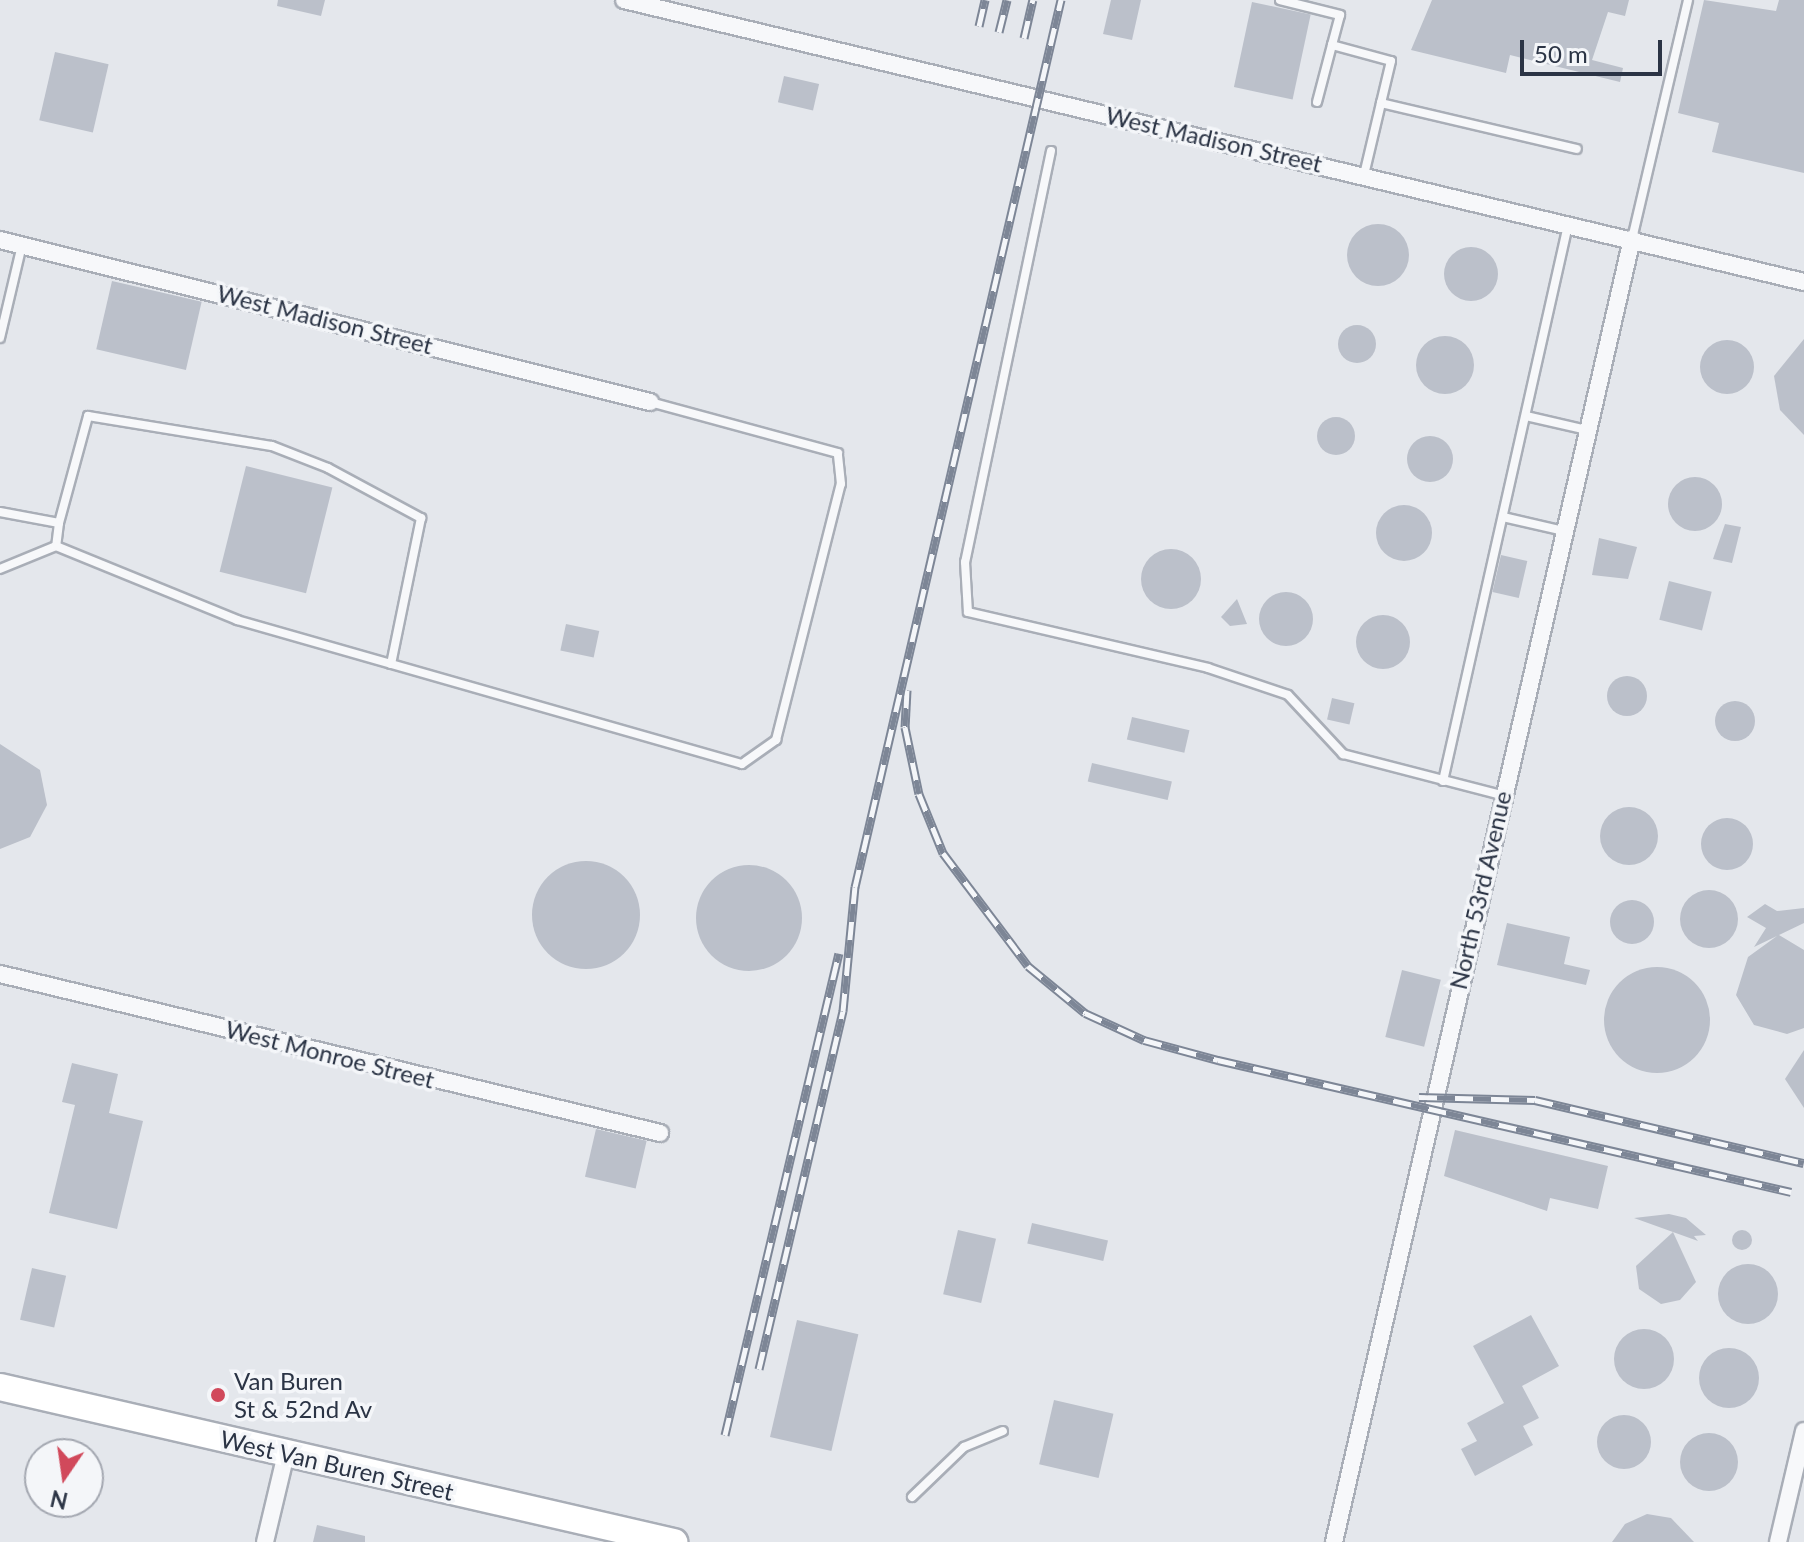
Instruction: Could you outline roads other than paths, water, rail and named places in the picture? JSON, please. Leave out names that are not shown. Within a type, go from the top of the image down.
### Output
[{"type":"main road","name":"West Van Buren Street","points":[[0,1387],[674,1542]]},
{"type":"street","name":"West Madison Street","points":[[624,0],[671,5],[1804,282]]},
{"type":"street","name":"North 53rd Avenue","points":[[1334,1542],[1502,795],[1632,239]]},
{"type":"street","name":"West Madison Street","points":[[0,240],[650,402]]},
{"type":"street","name":"West Monroe Street","points":[[0,974],[660,1133]]},
{"type":"street","points":[[1778,1542],[1804,1431]]},
{"type":"street","points":[[265,1542],[286,1454]]},
{"type":"lane","points":[[1280,0],[1340,15],[1317,102]]},
{"type":"lane","points":[[1632,239],[1688,0]]},
{"type":"lane","points":[[1332,45],[1391,61],[1364,175]]},
{"type":"lane","points":[[1381,103],[1577,149]]},
{"type":"lane","points":[[1051,151],[965,562],[968,612],[1208,668],[1288,695],[1343,754],[1502,795]]},
{"type":"lane","points":[[1443,781],[1568,224]]},
{"type":"lane","points":[[0,338],[22,245]]},
{"type":"lane","points":[[0,569],[56,546],[237,620],[742,764],[776,740],[841,484],[838,453],[650,402]]},
{"type":"lane","points":[[56,546],[59,523],[88,416],[272,446],[328,468],[421,518],[391,664]]},
{"type":"lane","points":[[1526,416],[1587,430]]},
{"type":"lane","points":[[0,512],[59,523]]},
{"type":"lane","points":[[1503,517],[1564,531]]},
{"type":"lane","points":[[912,1497],[964,1447],[1003,1431]]},
{"type":"railway","points":[[979,26],[985,0]]},
{"type":"railway","points":[[999,32],[1007,0]]},
{"type":"railway","points":[[1024,38],[1033,0]]},
{"type":"railway","points":[[759,1369],[843,1011],[855,887],[1061,0]]},
{"type":"railway","points":[[907,690],[905,727],[919,794],[943,853],[1028,966],[1085,1013],[1144,1040],[1218,1060],[1791,1192]]},
{"type":"railway","points":[[725,1435],[839,953]]},
{"type":"railway","points":[[1419,1097],[1535,1100],[1804,1163]]},
{"type":"place","name":"Van Buren St & 52nd Av","points":[[218,1395]]}]
